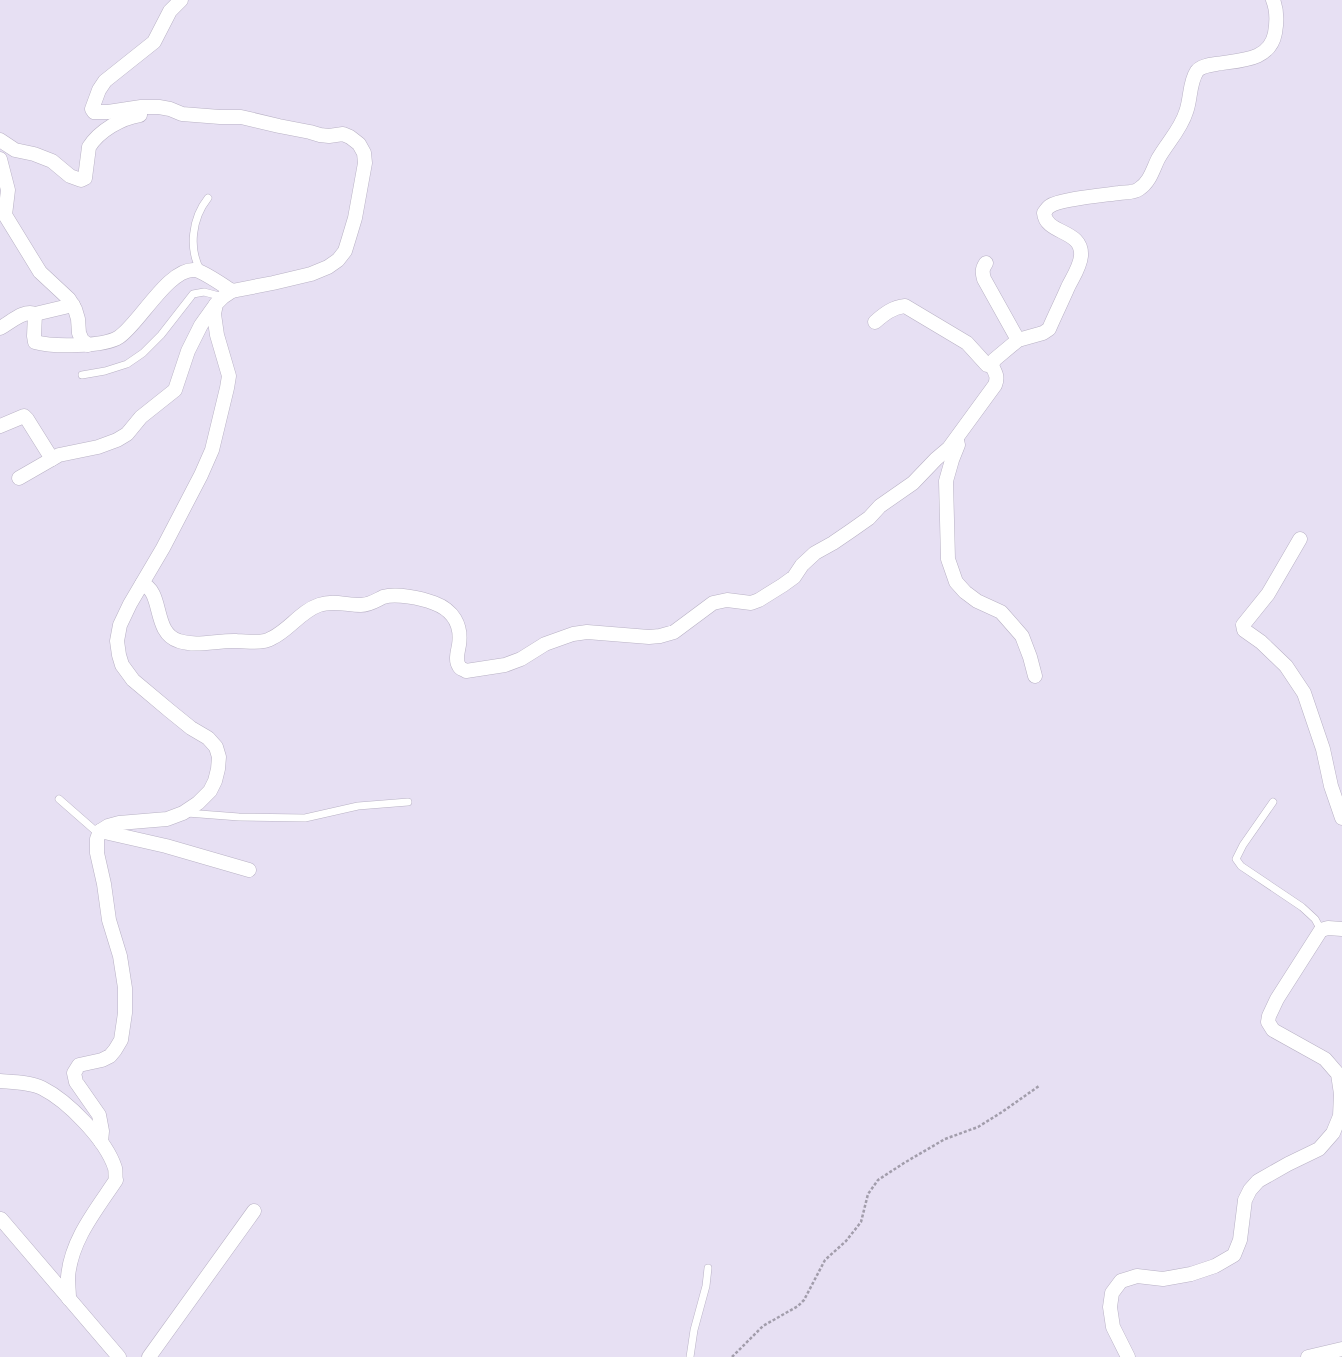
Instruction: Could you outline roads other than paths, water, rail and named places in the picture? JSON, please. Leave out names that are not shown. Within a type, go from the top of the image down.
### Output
[{"type":"street","points":[[18,478],[59,455],[98,446],[117,440],[127,434],[141,417],[175,390],[179,382],[184,360],[201,325],[224,297],[311,274],[328,267],[338,260],[345,252],[355,218],[365,163],[364,153],[359,144],[350,137],[343,134],[329,136],[320,135],[241,117],[182,114],[170,109],[159,107],[142,107],[99,113],[94,112],[92,109],[98,90],[105,81],[154,42],[170,11],[181,0]]},
{"type":"street","points":[[992,366],[994,360],[1018,340],[1043,333],[1049,329],[1078,269],[1081,256],[1080,247],[1076,240],[1051,225],[1045,218],[1044,213],[1050,205],[1091,196],[1132,192],[1138,190],[1145,184],[1158,159],[1178,130],[1186,112],[1193,79],[1198,70],[1208,65],[1257,57],[1274,41],[1277,22],[1275,6],[1272,0]]},
{"type":"street","points":[[0,140],[14,150],[34,154],[52,161],[70,176],[81,180],[85,178],[89,147],[95,139],[108,128],[134,116],[170,109]]},
{"type":"street","points":[[0,159],[8,190],[5,215],[40,272],[69,299],[78,319],[82,340],[88,345]]},
{"type":"street","points":[[986,263],[983,267],[984,279],[1018,340]]},
{"type":"street","points":[[35,314],[35,342],[58,346],[88,345],[118,338],[129,329],[153,300],[176,277],[186,271],[196,270],[203,274],[224,297]]},
{"type":"street","points":[[101,1142],[102,1131],[99,1115],[76,1082],[74,1073],[79,1065],[102,1060],[110,1056],[121,1040],[125,1013],[125,988],[120,956],[109,920],[104,884],[97,853],[97,839],[100,832],[108,826],[119,823],[167,819],[198,803],[210,791],[215,781],[218,769],[219,757],[216,746],[208,738],[191,728],[134,680],[122,665],[117,641],[120,625],[163,548],[201,475],[212,450],[228,388],[229,376],[217,335],[214,314],[224,297]]},
{"type":"street","points":[[0,328],[26,313],[35,314],[72,306]]},
{"type":"street","points":[[142,584],[150,588],[161,622],[172,638],[179,641],[192,643],[264,641],[273,638],[318,605],[336,602],[361,605],[373,603],[384,597],[394,595],[432,602],[444,607],[452,614],[457,622],[459,632],[457,661],[461,668],[466,671],[505,665],[521,659],[545,644],[573,634],[587,632],[649,637],[674,632],[713,604],[728,600],[751,603],[759,600],[794,577],[802,565],[815,553],[833,543],[869,518],[880,506],[912,482],[949,448],[995,385],[997,375],[992,366],[987,365],[967,343],[905,306],[898,306],[887,312],[875,322]]},
{"type":"street","points":[[197,333],[206,332],[217,335]]},
{"type":"street","points":[[0,426],[24,416],[52,459]]},
{"type":"street","points":[[955,439],[958,441],[958,445],[946,481],[948,559],[956,582],[965,592],[977,601],[1001,612],[1022,636],[1035,676]]},
{"type":"street","points":[[1300,539],[1283,566],[1277,581],[1244,625],[1244,630],[1261,642],[1286,666],[1304,693],[1323,749],[1331,786],[1342,818]]},
{"type":"street","points":[[100,832],[166,846],[249,870]]},
{"type":"street","points":[[1128,1357],[1113,1327],[1110,1307],[1112,1293],[1121,1281],[1137,1276],[1164,1278],[1191,1274],[1215,1266],[1234,1255],[1240,1240],[1245,1200],[1250,1190],[1258,1182],[1288,1164],[1319,1149],[1333,1133],[1340,1116],[1341,1094],[1338,1074],[1325,1058],[1273,1030],[1268,1022],[1269,1016],[1277,999],[1321,930],[1328,928],[1342,929]]},
{"type":"street","points":[[0,1081],[17,1082],[41,1088],[67,1104],[83,1120],[101,1142],[115,1169],[116,1180],[76,1243],[68,1278],[69,1299]]},
{"type":"street","points":[[149,1357],[254,1211]]},
{"type":"street","points":[[1,1219],[119,1357]]},
{"type":"street","points":[[1308,1357],[1342,1349]]},
{"type":"lane","points":[[203,274],[197,264],[193,244],[194,228],[198,214],[208,198]]},
{"type":"lane","points":[[82,375],[105,371],[127,364],[138,356],[161,335],[193,294],[204,292],[224,297]]},
{"type":"lane","points":[[59,799],[100,832]]},
{"type":"lane","points":[[182,812],[239,818],[305,818],[358,806],[408,802]]},
{"type":"lane","points":[[1273,802],[1243,845],[1236,859],[1242,866],[1302,907],[1315,919],[1321,930]]},
{"type":"lane","points":[[690,1357],[694,1330],[706,1286],[708,1268]]}]
